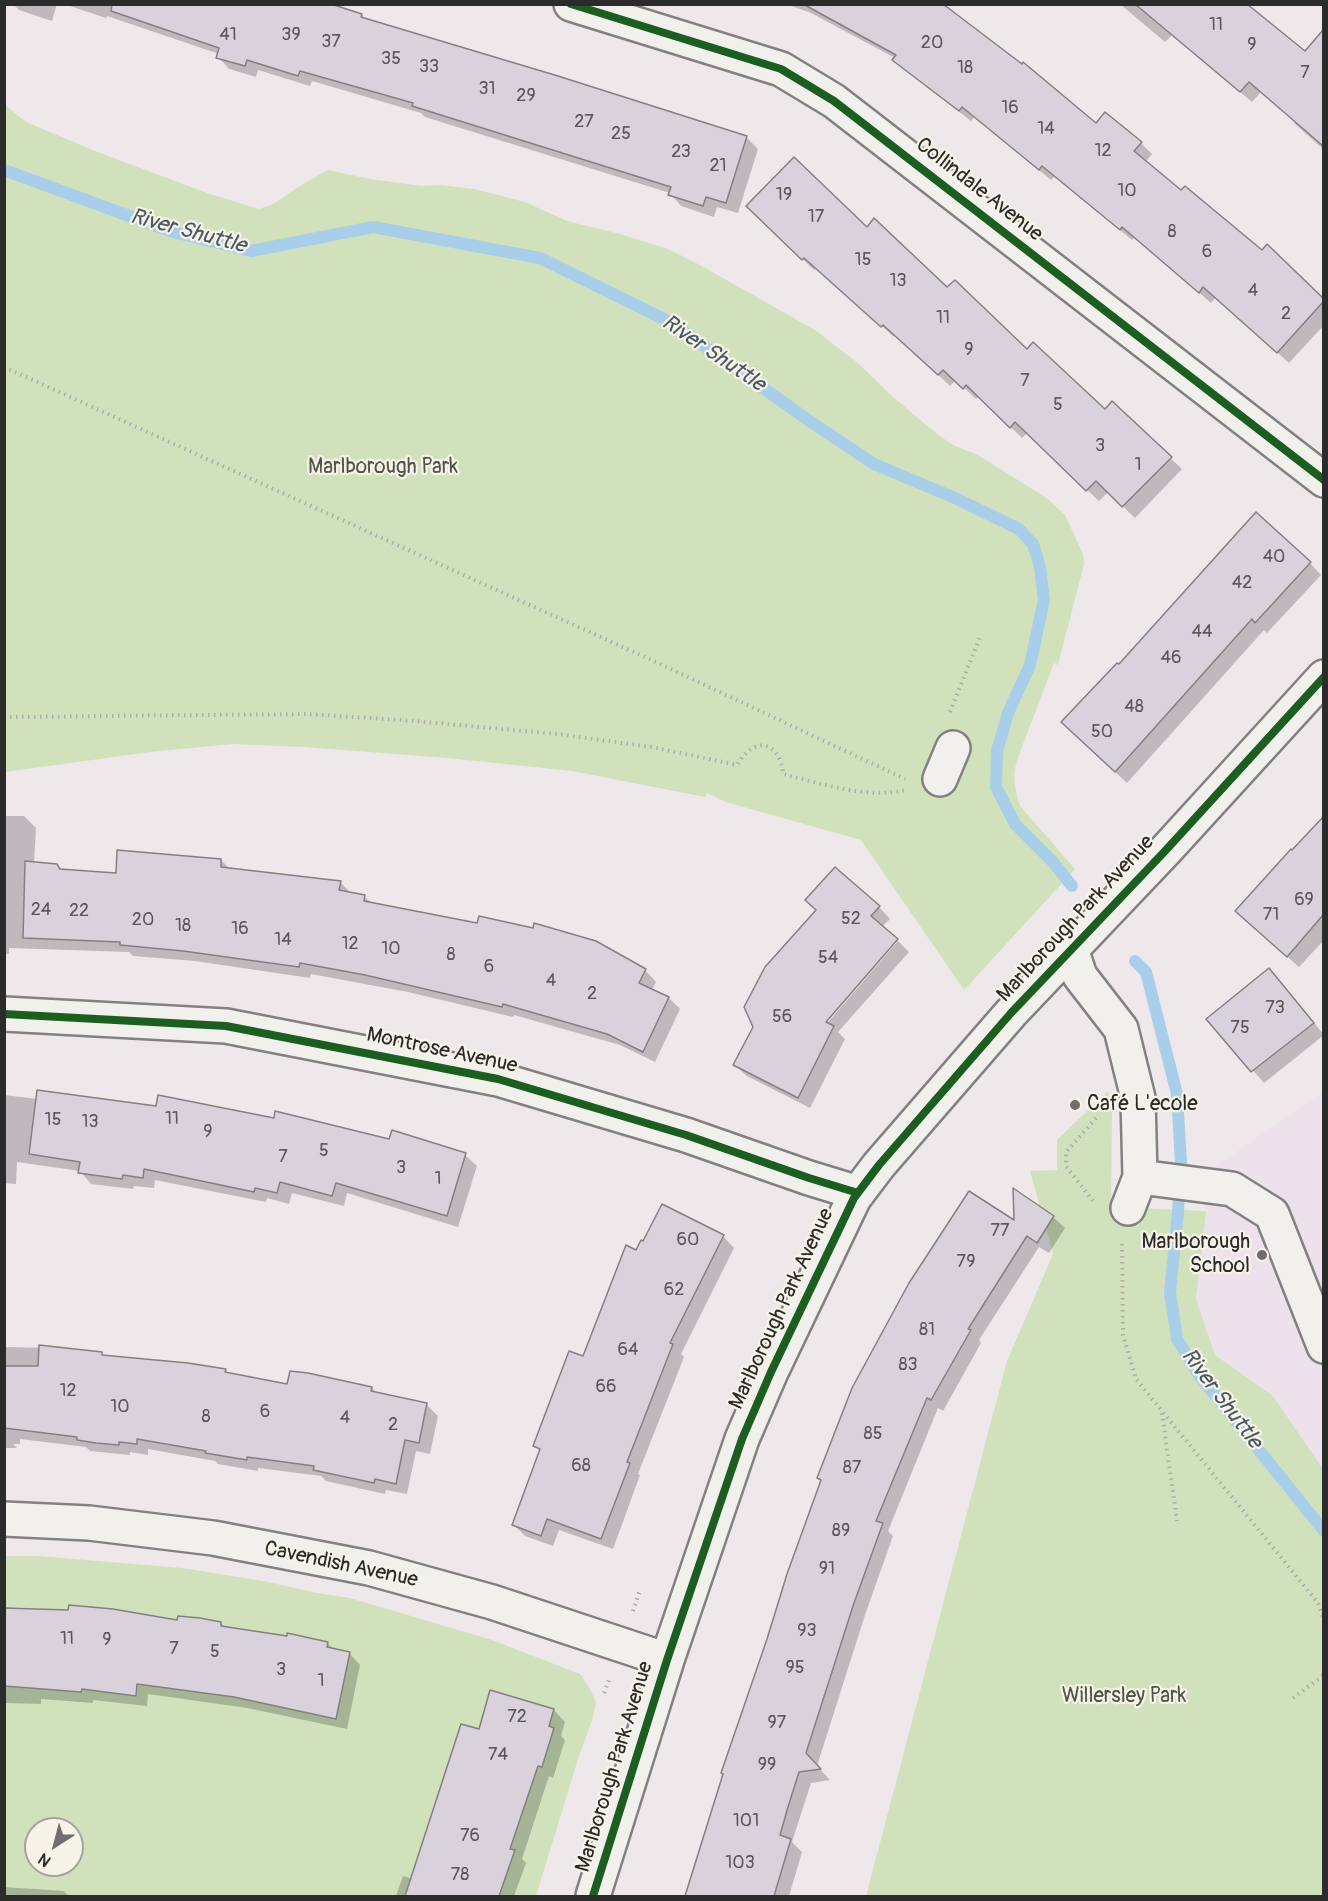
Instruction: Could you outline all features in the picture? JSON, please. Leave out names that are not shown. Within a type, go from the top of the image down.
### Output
[{"type":"street","name":"Collindale Avenue","points":[[571,4],[781,69],[834,101],[1323,480]]},
{"type":"street","name":"Marlborough Park Avenue","points":[[593,1896],[667,1660],[742,1439],[776,1362],[858,1193],[1005,1019],[1166,850],[1323,677]]},
{"type":"street","points":[[930,783],[953,748]]},
{"type":"street","points":[[1071,950],[1080,976],[1121,1029],[1138,1098],[1143,1177],[1128,1208]]},
{"type":"street","name":"Montrose Avenue","points":[[4,1014],[226,1026],[498,1079],[686,1135],[858,1193]]},
{"type":"street","points":[[1143,1177],[1232,1190],[1272,1214],[1323,1346]]},
{"type":"street","name":"Cavendish Avenue","points":[[4,1519],[89,1523],[213,1538],[369,1568],[492,1602],[667,1660]]},
{"type":"path","points":[[4,367],[658,663],[930,783]]},
{"type":"path","points":[[4,717],[307,714],[415,721],[557,734],[652,747],[737,765],[743,754],[751,747],[763,745],[775,751],[782,761],[783,774],[845,789],[891,794],[930,783]]},
{"type":"path","points":[[1094,1203],[1066,1166],[1066,1152],[1096,1118]]},
{"type":"path","points":[[1122,1240],[1123,1335],[1136,1379],[1318,1603],[1323,1620]]},
{"type":"path","points":[[1162,1413],[1177,1521]]},
{"type":"path","points":[[1293,1698],[1323,1675]]},
{"type":"shaded area","name":"Marlborough School","points":[[1323,1092],[1323,1469],[1273,1396],[1215,1355],[1196,1299],[1209,1171]]},
{"type":"green space","name":"Marlborough Park","points":[[4,104],[26,122],[95,151],[210,194],[259,209],[273,204],[328,170],[370,179],[422,186],[440,185],[474,189],[525,202],[567,221],[668,249],[815,330],[858,363],[894,398],[937,434],[953,445],[978,455],[1048,499],[1065,515],[1083,554],[1084,564],[1058,665],[1054,663],[1017,760],[1014,778],[1020,806],[1075,869],[964,990],[861,840],[726,802],[707,793],[705,797],[572,771],[447,758],[233,744],[150,752],[5,772]]},
{"type":"green space","name":"Willersley Park","points":[[1108,1091],[1112,1111],[1111,1207],[1206,1211],[1196,1299],[1215,1355],[1273,1396],[1323,1469],[1323,1896],[866,1896],[1007,1361],[1053,1254],[1030,1171],[1057,1170],[1057,1140]]},
{"type":"green space","points":[[5,1556],[38,1556],[182,1568],[350,1598],[492,1640],[580,1674],[596,1702],[536,1896],[5,1896]]},
{"type":"building","points":[[112,4],[331,4],[362,14],[361,17],[747,136],[726,203],[706,197],[703,206],[668,195],[671,187],[412,106],[413,103],[300,71],[298,76],[247,60],[245,66],[216,58],[219,48],[111,11]]},
{"type":"building","points":[[803,4],[943,4],[1022,64],[1023,62],[1096,123],[1105,112],[1142,142],[1134,151],[1181,190],[1185,186],[1262,250],[1267,244],[1323,298],[1323,302],[1277,353],[1203,287],[1199,293],[1122,227],[1120,230],[1042,166],[1039,170],[962,107],[959,111],[892,60],[896,55]]},
{"type":"building","points":[[1135,4],[1247,4],[1305,51],[1323,30],[1323,146],[1249,82],[1240,92]]},
{"type":"building","points":[[794,157],[867,227],[874,218],[947,287],[955,280],[1027,349],[1033,342],[1105,409],[1112,401],[1172,457],[1122,507],[1096,481],[1086,491],[1015,422],[1010,428],[966,385],[963,389],[943,370],[938,375],[804,258],[802,260],[746,206]]},
{"type":"building","points":[[1256,512],[1311,562],[1255,623],[1252,619],[1115,772],[1061,722],[1117,663],[1119,664]]},
{"type":"building","points":[[1323,817],[1323,915],[1287,957],[1235,911]]},
{"type":"building","points":[[117,850],[221,859],[221,867],[341,881],[339,890],[365,895],[364,901],[477,923],[479,916],[533,928],[534,923],[596,941],[646,969],[639,983],[669,997],[643,1052],[607,1034],[503,1004],[502,1007],[365,975],[300,963],[299,967],[120,945],[120,942],[23,938],[25,861],[57,864],[60,869],[116,873]]},
{"type":"building","points":[[835,867],[880,906],[871,916],[898,939],[826,1022],[834,1026],[798,1098],[733,1065],[753,1027],[744,1007],[765,967],[816,910],[805,900]]},
{"type":"building","points":[[1269,968],[1314,1023],[1251,1072],[1206,1019]]},
{"type":"building","points":[[37,1090],[156,1106],[158,1095],[274,1118],[275,1111],[389,1139],[392,1130],[466,1153],[447,1216],[336,1183],[332,1196],[280,1182],[277,1193],[255,1188],[254,1192],[144,1169],[143,1178],[123,1175],[122,1179],[78,1173],[80,1162],[29,1154]]},
{"type":"building","points":[[1013,1188],[1054,1216],[1037,1243],[1027,1236],[968,1329],[971,1330],[931,1400],[927,1398],[876,1521],[883,1523],[854,1603],[806,1753],[821,1769],[799,1772],[780,1835],[791,1839],[774,1896],[685,1896],[723,1774],[721,1773],[787,1574],[821,1480],[817,1478],[852,1388],[909,1283],[969,1191],[1014,1220]]},
{"type":"building","points":[[662,1204],[724,1235],[670,1343],[673,1344],[627,1462],[630,1463],[601,1539],[547,1519],[541,1536],[512,1525],[540,1449],[533,1446],[569,1351],[583,1356],[626,1245],[636,1250]]},
{"type":"building","points":[[39,1345],[102,1352],[102,1355],[188,1363],[226,1369],[225,1372],[287,1384],[290,1371],[372,1387],[371,1391],[427,1403],[419,1443],[405,1440],[396,1484],[375,1479],[374,1483],[313,1470],[314,1466],[247,1457],[247,1460],[137,1439],[137,1444],[119,1442],[119,1445],[4,1428],[4,1366],[38,1366]]},
{"type":"building","points":[[69,1605],[113,1609],[177,1620],[178,1616],[200,1618],[221,1622],[221,1626],[287,1636],[287,1633],[328,1642],[327,1647],[350,1652],[336,1719],[234,1697],[137,1684],[136,1696],[82,1689],[81,1692],[4,1686],[4,1608],[68,1610]]},
{"type":"building","points":[[490,1690],[554,1709],[549,1726],[554,1728],[542,1767],[538,1766],[510,1849],[515,1850],[499,1896],[405,1896],[461,1724],[479,1729]]},
{"type":"waterway","name":"River Shuttle","points":[[4,170],[173,232],[251,251],[373,227],[540,258],[672,323],[874,464],[955,498],[1019,529],[1033,544],[1040,567],[1044,600],[1030,665],[1008,713],[997,751],[996,787],[1015,824],[1053,862],[1072,886]]},
{"type":"waterway","name":"River Shuttle","points":[[1135,961],[1146,972],[1177,1094],[1181,1162],[1170,1292],[1177,1339],[1198,1374],[1324,1531]]},
{"type":"cycle path","points":[[571,4],[781,69],[834,101],[1324,480]]},
{"type":"cycle path","points":[[593,1896],[667,1660],[742,1439],[771,1372],[854,1198],[879,1165],[1011,1013],[1166,850],[1324,677]]},
{"type":"cycle path","points":[[4,1014],[226,1026],[498,1079],[686,1135],[858,1193]]},
{"type":"place","name":"Café L'ecole","points":[[1075,1105]]},
{"type":"place","name":"Marlborough School","points":[[1262,1255]]}]
